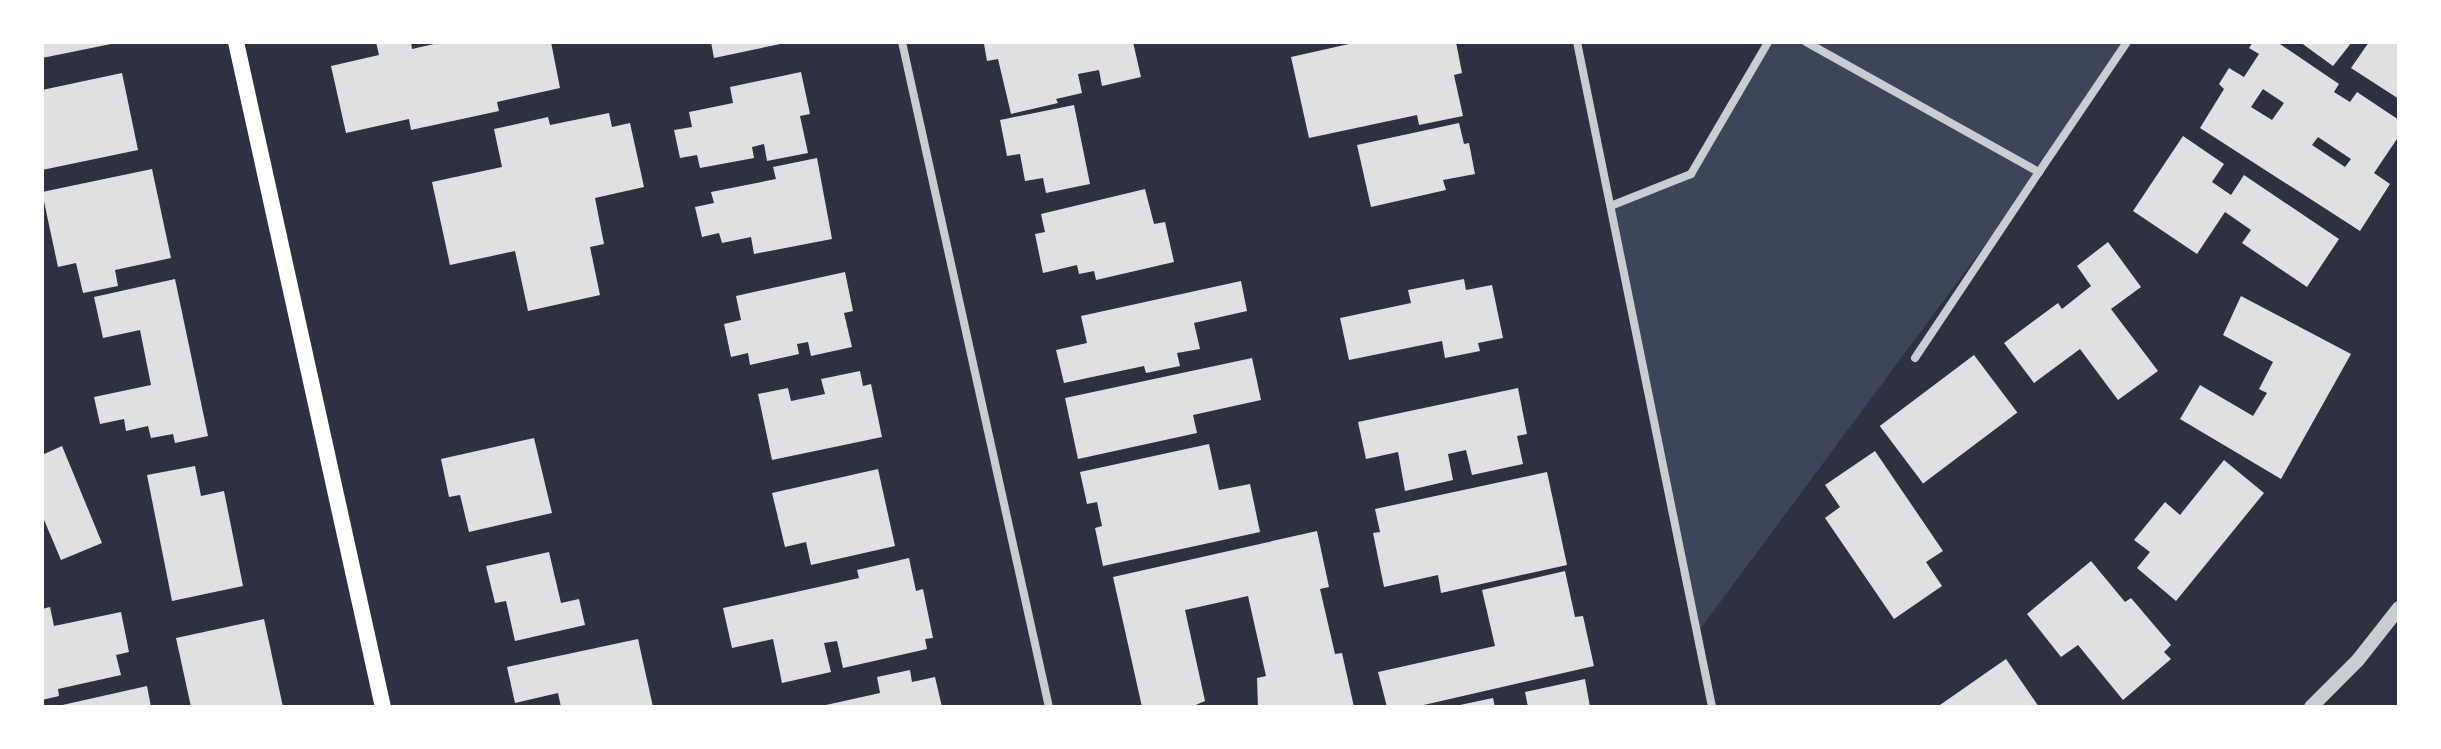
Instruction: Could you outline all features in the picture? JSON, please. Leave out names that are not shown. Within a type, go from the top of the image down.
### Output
[{"type":"main road","points":[[236,42],[383,707]]},
{"type":"street","points":[[902,42],[1049,707]]},
{"type":"street","points":[[1577,42],[1613,205],[1712,707]]},
{"type":"street","points":[[1613,205],[1691,174],[1768,42]]},
{"type":"street","points":[[1806,42],[2039,172]]},
{"type":"street","points":[[1915,358],[2127,42]]},
{"type":"street","points":[[2311,707],[2358,660],[2399,608]]},
{"type":"shaded area","points":[[1768,42],[2127,42],[2039,172],[1698,632],[1613,205],[1692,174]]},
{"type":"building","points":[[42,42],[116,42],[116,43],[42,58]]},
{"type":"building","points":[[376,42],[411,42],[412,49],[443,42],[551,42],[560,88],[497,102],[499,111],[411,130],[409,119],[346,133],[331,66],[379,55]]},
{"type":"building","points":[[711,42],[785,42],[785,43],[714,58]]},
{"type":"building","points":[[1133,42],[1141,77],[1102,86],[1099,70],[1078,74],[1082,93],[1056,99],[1058,103],[1011,114],[998,59],[987,61],[984,44]]},
{"type":"building","points":[[1358,42],[1456,42],[1462,73],[1454,75],[1463,116],[1419,125],[1417,115],[1309,138],[1291,57]]},
{"type":"building","points":[[2253,42],[2277,42],[2339,84],[2334,92],[2350,102],[2357,92],[2399,120],[2399,136],[2374,173],[2390,184],[2360,231],[2200,128],[2224,89],[2219,84],[2229,68],[2244,77],[2259,54],[2249,48]],"holes":[[[2263,89],[2284,103],[2272,120],[2251,107]],[[2318,137],[2351,159],[2345,167],[2312,145]]]},
{"type":"building","points":[[2300,42],[2352,42],[2333,66]]},
{"type":"building","points":[[2369,42],[2399,42],[2399,99],[2351,68]]},
{"type":"building","points":[[801,72],[810,114],[800,116],[808,153],[767,161],[764,144],[752,147],[754,158],[700,168],[697,155],[680,158],[674,130],[692,127],[689,112],[733,103],[730,87]]},
{"type":"building","points":[[122,73],[138,150],[42,170],[42,90]]},
{"type":"building","points":[[1074,105],[1090,184],[1046,193],[1043,178],[1025,181],[1020,154],[1007,156],[1000,120]]},
{"type":"building","points":[[609,113],[612,127],[630,123],[644,187],[595,198],[604,244],[590,247],[600,295],[528,311],[515,251],[450,265],[432,182],[502,167],[494,129],[548,117],[550,125]]},
{"type":"building","points":[[1459,123],[1464,144],[1469,143],[1475,174],[1443,180],[1446,190],[1371,207],[1357,145]]},
{"type":"building","points":[[2183,136],[2224,164],[2212,182],[2231,195],[2244,175],[2339,239],[2307,287],[2242,243],[2251,230],[2225,212],[2197,254],[2133,211]]},
{"type":"building","points":[[817,158],[832,239],[754,254],[751,237],[722,243],[719,233],[702,237],[695,207],[714,203],[711,192],[776,179],[773,167]]},
{"type":"building","points":[[152,169],[171,258],[115,270],[118,286],[83,293],[76,263],[58,267],[42,192]]},
{"type":"building","points":[[1145,189],[1154,224],[1165,222],[1174,262],[1096,280],[1094,271],[1079,274],[1077,265],[1043,273],[1035,234],[1045,232],[1041,214]]},
{"type":"building","points":[[2108,242],[2141,287],[2111,309],[2158,371],[2118,400],[2080,349],[2034,383],[2004,343],[2058,303],[2062,309],[2091,286],[2077,266]]},
{"type":"building","points":[[845,272],[853,311],[844,313],[852,347],[811,356],[808,342],[797,344],[799,354],[750,365],[748,353],[731,357],[724,324],[741,320],[736,296]]},
{"type":"building","points":[[175,279],[208,436],[175,443],[173,434],[151,438],[148,426],[126,431],[124,419],[100,424],[94,397],[151,385],[140,330],[103,338],[94,297]]},
{"type":"building","points":[[1464,279],[1466,290],[1492,285],[1503,338],[1478,343],[1480,351],[1445,358],[1442,341],[1349,360],[1340,318],[1411,303],[1408,290]]},
{"type":"building","points":[[1241,281],[1247,311],[1194,323],[1200,349],[1177,353],[1180,366],[1146,373],[1144,366],[1064,383],[1056,350],[1087,343],[1081,316]]},
{"type":"building","points":[[2241,296],[2351,354],[2281,479],[2180,419],[2200,385],[2253,416],[2267,393],[2259,389],[2273,362],[2223,335]]},
{"type":"building","points":[[1974,355],[2017,413],[1923,484],[1880,426]]},
{"type":"building","points":[[1252,358],[1261,400],[1193,415],[1197,433],[1078,459],[1065,398]]},
{"type":"building","points":[[860,371],[863,386],[871,384],[882,437],[772,460],[758,394],[788,388],[791,401],[825,394],[821,379]]},
{"type":"building","points":[[1518,388],[1527,434],[1517,436],[1523,464],[1472,475],[1466,450],[1448,454],[1453,480],[1405,491],[1398,452],[1366,459],[1358,422]]},
{"type":"building","points":[[534,438],[552,513],[469,532],[460,495],[449,497],[441,459]]},
{"type":"building","points":[[1209,444],[1219,490],[1250,484],[1260,532],[1103,566],[1095,528],[1102,526],[1097,502],[1087,504],[1080,472]]},
{"type":"building","points":[[62,446],[102,543],[61,560],[42,515],[42,455]]},
{"type":"building","points":[[1875,451],[1943,551],[1926,562],[1942,586],[1894,619],[1825,518],[1840,507],[1825,485]]},
{"type":"building","points":[[2224,460],[2264,493],[2176,601],[2137,568],[2150,552],[2134,540],[2165,502],[2180,515]]},
{"type":"building","points":[[195,466],[201,496],[224,491],[243,586],[172,601],[147,475]]},
{"type":"building","points":[[878,469],[895,546],[811,565],[806,542],[785,547],[772,493]]},
{"type":"building","points":[[1547,472],[1567,565],[1441,593],[1438,575],[1384,587],[1373,533],[1380,532],[1375,509]]},
{"type":"building","points":[[1317,531],[1329,587],[1320,589],[1335,654],[1342,653],[1354,707],[1258,707],[1257,678],[1266,676],[1248,596],[1185,610],[1205,701],[1191,707],[1142,707],[1113,577]]},
{"type":"building","points":[[549,552],[561,603],[579,599],[585,625],[515,641],[506,601],[495,603],[486,566]]},
{"type":"building","points":[[909,558],[916,591],[923,589],[933,638],[925,639],[927,649],[843,668],[837,641],[824,643],[831,672],[782,683],[773,639],[732,648],[723,608],[859,578],[857,570]]},
{"type":"building","points":[[2091,561],[2125,602],[2131,598],[2171,645],[2164,652],[2171,659],[2123,700],[2078,645],[2061,657],[2027,614]]},
{"type":"building","points":[[1565,571],[1575,617],[1583,616],[1594,666],[1415,707],[1387,707],[1378,672],[1495,646],[1482,590]]},
{"type":"building","points":[[50,607],[54,626],[121,612],[129,652],[116,655],[121,675],[58,689],[59,696],[42,700],[42,609]]},
{"type":"building","points":[[264,619],[283,707],[191,707],[176,638]]},
{"type":"building","points":[[638,639],[653,707],[561,707],[558,693],[515,703],[507,667]]},
{"type":"building","points":[[2006,659],[2039,707],[1937,707]]},
{"type":"building","points":[[910,670],[912,682],[935,677],[942,707],[817,707],[880,693],[877,677]]},
{"type":"building","points":[[1585,679],[1590,707],[1528,707],[1525,692]]},
{"type":"building","points":[[147,686],[151,707],[58,706]]},
{"type":"building","points":[[1493,698],[1495,707],[1455,707],[1455,706]]}]
